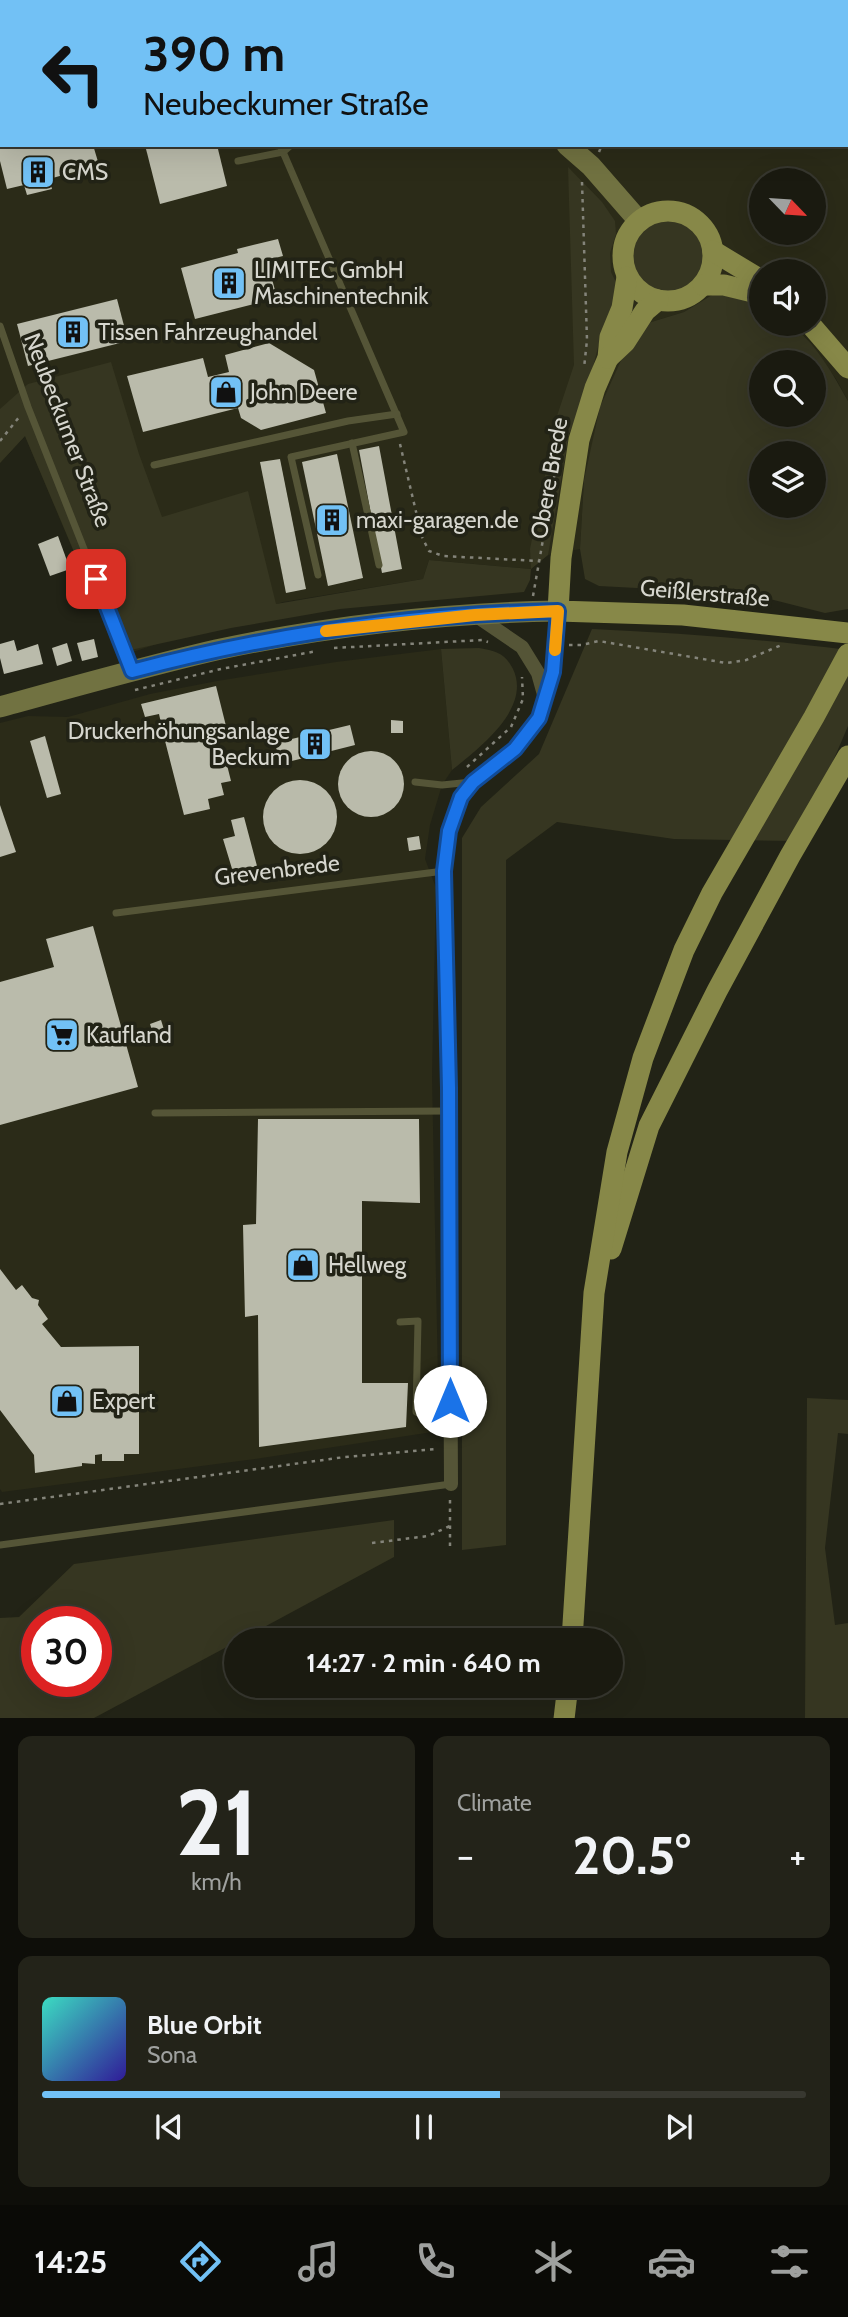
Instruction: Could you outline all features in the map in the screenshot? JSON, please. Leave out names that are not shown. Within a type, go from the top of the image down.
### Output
[{"type":"main road","points":[[569,147],[591,166],[639,221]]},
{"type":"main road","points":[[661,211],[684,214],[704,228],[713,251],[709,274],[703,285],[693,294],[668,302],[658,300],[634,287],[623,265],[625,241],[630,230],[639,221],[661,211]]},
{"type":"main road","points":[[713,251],[749,273]]},
{"type":"main road","name":"Obere Brede","points":[[558,611],[561,558],[579,440],[595,388],[608,358],[610,337],[622,308],[627,277]]},
{"type":"main road","points":[[703,285],[724,285],[749,291]]},
{"type":"main road","name":"Obere Brede","points":[[608,358],[625,342],[645,311],[658,300]]},
{"type":"main road","points":[[820,336],[848,368]]},
{"type":"main road","points":[[0,707],[132,681],[216,650],[306,634],[475,615],[558,611]]},
{"type":"main road","name":"Geißlerstraße","points":[[558,611],[683,615],[848,633]]},
{"type":"main road","points":[[573,1628],[594,1293],[617,1152],[643,1058],[684,950],[712,893],[848,654]]},
{"type":"main road","points":[[594,1293],[616,1237],[649,1126],[783,868],[848,756]]},
{"type":"main road","points":[[564,1718],[566,1698]]},
{"type":"street","points":[[450,1484],[449,1111],[444,871],[449,831],[461,797],[473,782],[515,749],[539,718],[553,672],[558,611]]},
{"type":"street","points":[[475,615],[522,647],[537,673],[545,699]]},
{"type":"lane","points":[[238,161],[281,148],[404,432],[291,457],[318,575]]},
{"type":"lane","name":"Neubeckumer Straße","points":[[0,326],[27,407],[132,681]]},
{"type":"lane","points":[[154,465],[348,421],[397,414]]},
{"type":"lane","points":[[352,443],[379,565]]},
{"type":"lane","points":[[415,782],[442,785],[473,782]]},
{"type":"lane","name":"Grevenbrede","points":[[116,913],[444,871]]},
{"type":"lane","points":[[156,1113],[449,1111]]},
{"type":"lane","points":[[400,1322],[418,1321],[416,1412],[450,1427]]},
{"type":"lane","points":[[0,1545],[450,1484]]},
{"type":"path","points":[[583,374],[587,340],[581,183],[591,166]]},
{"type":"path","points":[[0,441],[27,407]]},
{"type":"path","points":[[404,432],[399,442],[422,537],[429,551],[443,556],[538,561]]},
{"type":"path","points":[[531,612],[556,466]]},
{"type":"path","points":[[132,681],[221,669],[329,648],[482,640],[492,643]]},
{"type":"path","points":[[556,645],[581,645],[599,641],[726,663],[746,660],[784,644],[795,643]]},
{"type":"path","points":[[0,1504],[345,1457],[451,1448]]},
{"type":"path","points":[[450,1484],[450,1546]]},
{"type":"path","points":[[372,1543],[428,1536],[450,1526]]},
{"type":"shaded area","points":[[0,147],[848,147],[848,401],[826,365],[826,350],[815,350],[804,336],[826,336],[826,259],[749,259],[749,300],[731,293],[712,295],[684,312],[648,323],[584,480],[580,549],[548,555],[531,569],[429,560],[423,579],[283,602],[118,657],[25,436],[0,463]]},
{"type":"shaded area","points":[[441,649],[452,770],[442,785],[430,825],[425,859],[436,888],[432,1076],[439,1431],[255,1459],[2,1492],[0,723],[28,716],[68,717],[150,694],[217,681]]},
{"type":"green space","points":[[568,167],[602,202],[615,221],[616,234],[610,253],[611,272],[617,284],[615,302],[598,347],[585,399],[569,434],[548,555],[531,569],[530,549],[557,416],[574,365]]},
{"type":"green space","points":[[667,219],[681,222],[693,230],[701,242],[704,256],[701,270],[693,282],[681,290],[667,293],[653,290],[641,282],[633,270],[630,256],[633,242],[641,230],[653,222]]},
{"type":"green space","points":[[731,293],[749,300],[749,336],[804,336],[816,350],[749,350],[749,427],[826,427],[826,364],[837,381],[848,401],[848,609],[825,613],[750,594],[599,586],[585,579],[580,549],[584,480],[600,407],[623,356],[648,323],[684,312],[712,295]]},
{"type":"green space","points":[[111,362],[139,454],[162,517],[248,491],[276,604],[423,579],[429,560],[531,569],[530,580],[524,592],[340,609],[231,628],[117,653],[25,436],[0,463],[0,409],[28,384]]},
{"type":"green space","points":[[592,629],[720,637],[848,650],[848,726],[799,841],[674,839],[557,822],[506,860],[506,1545],[462,1550],[462,838],[481,807],[539,754]]},
{"type":"green space","points":[[441,649],[490,650],[507,659],[517,684],[515,699],[499,727],[452,770]]},
{"type":"green space","points":[[807,1398],[848,1400],[848,1434],[838,1433],[825,1548],[835,1625],[848,1623],[848,1718],[805,1718]]},
{"type":"green space","points":[[394,1520],[394,1557],[262,1628],[224,1628],[224,1648],[94,1718],[0,1718],[0,1618],[21,1615],[21,1697],[112,1697],[112,1606],[30,1606],[74,1564]]},
{"type":"building","name":"CMS","points":[[94,147],[99,165],[49,179],[52,189],[27,195],[24,185],[7,189],[0,161],[0,148]]},
{"type":"building","points":[[146,147],[217,147],[227,186],[160,204]]},
{"type":"building","name":"LIMITEC GmbH Maschinentechnik","points":[[278,239],[283,256],[267,260],[277,298],[195,319],[181,268],[238,253],[237,249]]},
{"type":"building","name":"Tissen Fahrzeughandel","points":[[117,299],[128,341],[28,366],[17,324]]},
{"type":"building","name":"John Deere","points":[[269,343],[314,370],[326,413],[261,430],[241,418],[238,408],[143,432],[127,376],[203,358],[208,377],[229,372],[225,355]]},
{"type":"building","points":[[379,446],[402,569],[382,573],[359,450]]},
{"type":"building","name":"maxi-garagen.de","points":[[337,454],[363,578],[328,586],[302,462]]},
{"type":"building","points":[[280,459],[306,589],[286,593],[260,462]]},
{"type":"building","points":[[58,536],[70,569],[50,576],[38,544]]},
{"type":"building","points":[[94,639],[98,657],[82,661],[77,643]]},
{"type":"building","points":[[14,640],[17,651],[38,644],[43,664],[4,674],[0,644]]},
{"type":"building","points":[[67,643],[72,661],[57,666],[52,648]]},
{"type":"building","points":[[216,686],[229,738],[210,743],[217,768],[227,765],[231,781],[221,783],[224,795],[208,799],[210,809],[184,815],[164,737],[161,738],[159,733],[163,732],[159,714],[145,717],[141,704]]},
{"type":"building","points":[[391,720],[403,721],[403,733],[391,733]]},
{"type":"building","name":"Druckerhöhungsanlage Beckum","points":[[350,725],[355,745],[280,764],[275,743]]},
{"type":"building","points":[[45,736],[61,794],[47,798],[30,741]]},
{"type":"building","points":[[364,751],[378,751],[390,756],[399,765],[404,784],[402,797],[395,808],[378,817],[364,817],[352,812],[343,803],[338,791],[338,777],[343,765],[352,756]]},
{"type":"building","points":[[300,780],[314,783],[326,791],[334,803],[337,817],[334,831],[326,843],[314,851],[300,854],[286,851],[274,843],[266,831],[263,817],[266,803],[274,791],[286,783]]},
{"type":"building","points":[[0,805],[16,852],[0,857]]},
{"type":"building","points":[[244,817],[257,866],[233,872],[223,839],[235,836],[231,820]]},
{"type":"building","points":[[419,836],[421,849],[409,851],[407,838]]},
{"type":"building","name":"Kaufland","points":[[93,926],[138,1087],[0,1125],[0,982],[54,967],[46,939]]},
{"type":"building","points":[[161,1020],[165,1033],[154,1037],[150,1024]]},
{"type":"building","name":"Hellweg","points":[[258,1119],[419,1119],[420,1203],[362,1201],[362,1383],[408,1383],[406,1427],[259,1447],[258,1315],[245,1317],[243,1225],[256,1224]]},
{"type":"building","points":[[0,1269],[16,1290],[22,1285],[32,1298],[39,1300],[38,1305],[48,1319],[42,1324],[61,1347],[139,1346],[139,1454],[124,1454],[124,1461],[102,1461],[102,1454],[95,1455],[95,1464],[82,1463],[82,1466],[35,1473],[34,1455],[0,1410]]},
{"type":"slow traffic","points":[[326,631],[475,615],[558,611],[555,650]]},
{"type":"place","name":"CMS","points":[[38,172]]},
{"type":"place","name":"LIMITEC GmbH Maschinentechnik","points":[[229,283]]},
{"type":"place","name":"Tissen Fahrzeughandel","points":[[73,332]]},
{"type":"place","name":"John Deere","points":[[226,392]]},
{"type":"place","name":"maxi-garagen.de","points":[[332,520]]},
{"type":"place","name":"Druckerhöhungsanlage Beckum","points":[[315,744]]},
{"type":"place","name":"Kaufland","points":[[62,1035]]},
{"type":"place","name":"Hellweg","points":[[303,1265]]},
{"type":"place","name":"Expert","points":[[67,1401]]},
{"type":"route","points":[[96,579],[132,671],[236,646],[341,628],[475,615],[558,611],[553,672],[539,718],[515,749],[473,782],[461,797],[449,831],[444,871],[449,1088],[450,1401]]}]
